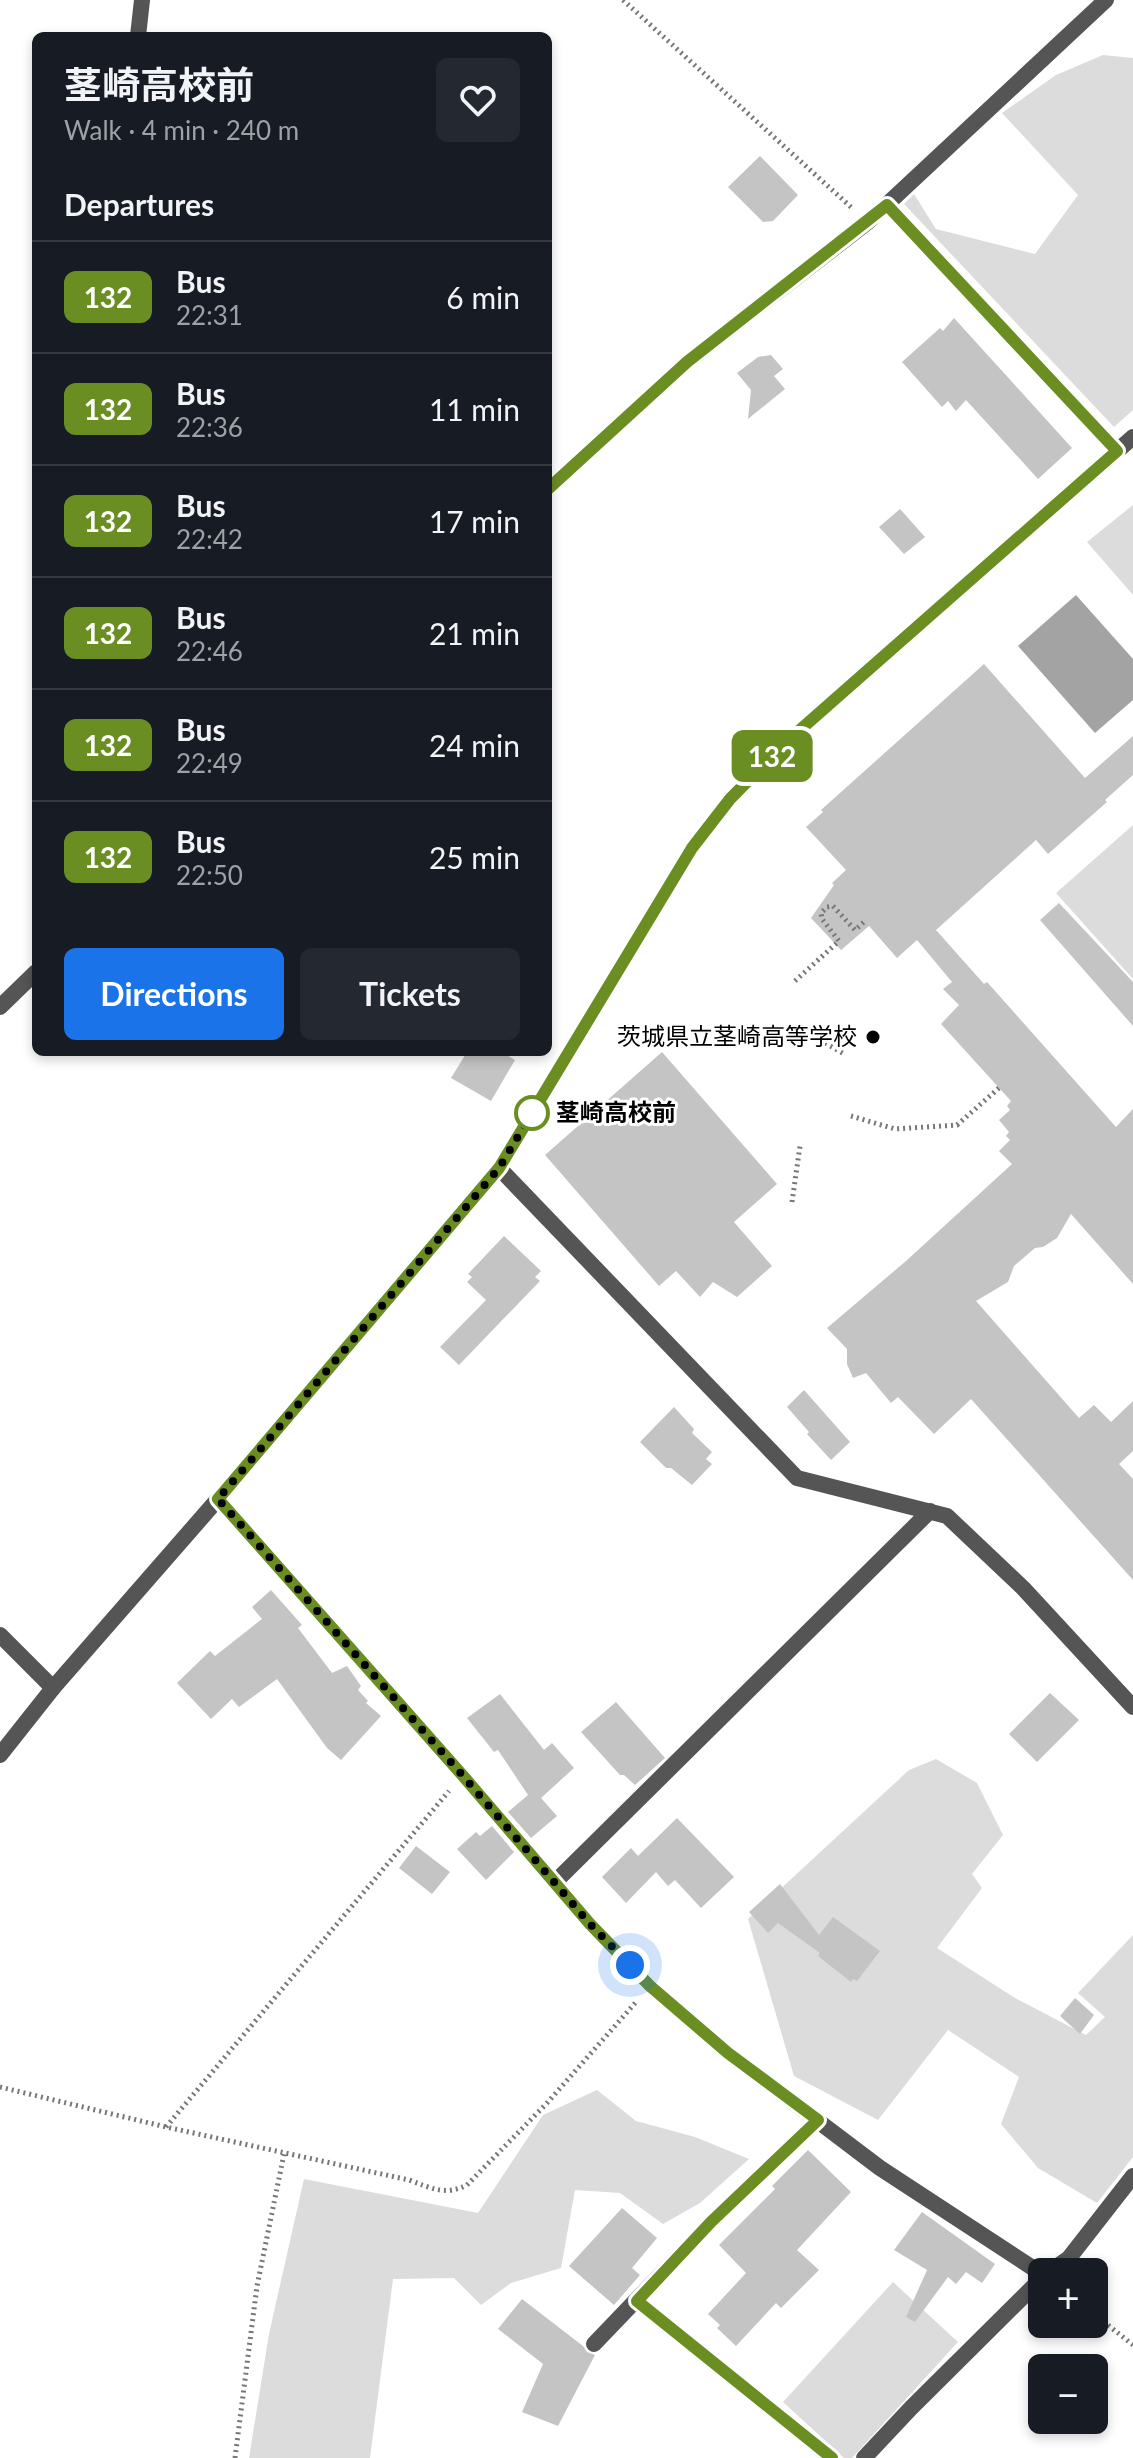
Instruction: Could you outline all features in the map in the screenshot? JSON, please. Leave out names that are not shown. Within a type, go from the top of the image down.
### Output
[{"type":"street","points":[[138,32],[142,0]]},
{"type":"street","points":[[552,485],[687,362],[868,222],[1106,0]]},
{"type":"street","points":[[887,205],[1117,451]]},
{"type":"street","points":[[0,1755],[53,1688],[499,1168],[692,848],[730,799],[784,744],[1133,437]]},
{"type":"street","points":[[0,1007],[32,976]]},
{"type":"street","points":[[499,1168],[797,1478],[947,1516],[1023,1588],[1133,1707]]},
{"type":"street","points":[[218,1499],[554,1883],[650,1986],[728,2053],[880,2168],[1028,2267]]},
{"type":"street","points":[[554,1883],[930,1511]]},
{"type":"street","points":[[0,1635],[53,1688]]},
{"type":"street","points":[[594,2344],[701,2232],[818,2120]]},
{"type":"street","points":[[1069,2258],[1133,2176]]},
{"type":"street","points":[[864,2458],[1028,2290]]},
{"type":"street","points":[[637,2301],[832,2458]]},
{"type":"path","points":[[623,0],[868,222]]},
{"type":"path","points":[[795,981],[839,941],[822,919],[821,913],[827,907],[833,906],[855,930],[865,921]]},
{"type":"path","points":[[820,1040],[846,1055]]},
{"type":"path","points":[[851,1116],[895,1129],[957,1125],[999,1088]]},
{"type":"path","points":[[792,1202],[800,1146]]},
{"type":"path","points":[[166,2127],[447,1793],[464,1777]]},
{"type":"path","points":[[0,2087],[453,2192],[467,2185],[548,2102],[650,1986]]},
{"type":"path","points":[[235,2458],[257,2286],[284,2154]]},
{"type":"path","points":[[1108,2325],[1133,2345]]},
{"type":"shaded area","points":[[1103,55],[1133,58],[1133,410],[1114,427],[904,204],[914,194],[936,229],[1035,254],[1078,195],[1002,113],[1056,75]]},
{"type":"shaded area","points":[[1133,505],[1133,595],[1087,542]]},
{"type":"shaded area","points":[[1076,595],[1133,659],[1133,700],[1095,733],[1018,646]]},
{"type":"shaded area","points":[[1133,825],[1133,979],[1056,893]]},
{"type":"shaded area","points":[[936,1759],[977,1783],[1003,1835],[972,1874],[982,1888],[937,1948],[1015,1998],[1086,2035],[1105,2017],[1078,1993],[1133,1935],[1133,2157],[1097,2203],[1038,2168],[1001,2124],[1019,2077],[948,2030],[878,2120],[794,2076],[748,1919],[909,1770]]},
{"type":"shaded area","points":[[597,2090],[636,2121],[695,2137],[749,2159],[700,2203],[663,2224],[620,2193],[575,2190],[561,2268],[511,2283],[481,2305],[454,2278],[393,2279],[370,2458],[249,2458],[269,2334],[304,2179],[478,2213],[543,2115]]},
{"type":"shaded area","points":[[893,2282],[958,2342],[852,2458],[844,2458],[783,2402]]},
{"type":"building","points":[[760,156],[798,195],[773,221],[763,222],[728,187]]},
{"type":"building","points":[[954,318],[1072,448],[1038,479],[966,400],[956,411],[948,401],[942,407],[902,362],[940,328],[943,331]]},
{"type":"building","points":[[771,355],[783,369],[774,376],[785,389],[748,419],[751,390],[737,373],[758,357]]},
{"type":"building","points":[[900,509],[925,537],[904,554],[879,527]]},
{"type":"building","points":[[984,664],[1085,778],[1133,736],[1133,775],[1105,800],[1107,802],[1048,854],[1036,840],[936,930],[984,984],[987,982],[1116,1127],[1133,1109],[1133,1284],[1071,1214],[1057,1238],[1043,1247],[1035,1248],[1014,1266],[1008,1282],[976,1301],[1079,1418],[1094,1405],[1111,1422],[1133,1401],[1133,1451],[1119,1464],[1133,1479],[1133,1580],[971,1399],[934,1434],[898,1397],[891,1403],[866,1373],[853,1378],[847,1364],[847,1349],[827,1328],[1012,1164],[999,1151],[1010,1140],[1006,1136],[1009,1132],[999,1120],[1010,1110],[1007,1106],[1011,1101],[941,1024],[959,1005],[943,989],[952,982],[917,940],[897,958],[869,926],[841,950],[811,918],[834,885],[832,883],[846,870],[806,827],[823,812],[821,810]]},
{"type":"building","points":[[1059,903],[1133,982],[1133,1026],[1040,920]]},
{"type":"building","points":[[662,1052],[777,1184],[734,1222],[772,1266],[737,1297],[713,1282],[700,1297],[676,1271],[659,1286],[545,1155]]},
{"type":"building","points":[[465,1056],[508,1056],[515,1060],[491,1101],[451,1078]]},
{"type":"building","points":[[504,1236],[541,1271],[535,1277],[540,1281],[459,1365],[440,1347],[486,1300],[467,1282],[472,1277],[468,1274]]},
{"type":"building","points":[[804,1390],[850,1442],[831,1460],[787,1407]]},
{"type":"building","points":[[674,1407],[694,1429],[692,1433],[712,1452],[706,1459],[712,1464],[692,1485],[671,1468],[666,1468],[640,1442]]},
{"type":"building","points":[[271,1590],[302,1625],[298,1628],[332,1673],[347,1666],[361,1686],[358,1690],[368,1701],[366,1703],[381,1716],[341,1760],[327,1748],[277,1679],[239,1707],[232,1699],[211,1719],[177,1683],[210,1651],[215,1656],[262,1619],[252,1607]]},
{"type":"building","points":[[1050,1693],[1079,1720],[1037,1762],[1009,1734]]},
{"type":"building","points":[[500,1694],[544,1750],[552,1743],[574,1768],[541,1798],[557,1816],[531,1838],[508,1812],[528,1795],[498,1750],[494,1752],[467,1718]]},
{"type":"building","points":[[616,1702],[665,1758],[635,1785],[620,1775],[581,1732]]},
{"type":"building","points":[[677,1818],[734,1877],[701,1908],[675,1880],[668,1886],[656,1872],[626,1903],[602,1877],[631,1848],[638,1856]]},
{"type":"building","points":[[492,1826],[514,1852],[486,1880],[457,1849],[476,1832],[480,1836]]},
{"type":"building","points":[[416,1846],[450,1872],[432,1894],[399,1868]]},
{"type":"building","points":[[780,1884],[819,1935],[833,1917],[880,1951],[857,1981],[853,1979],[851,1982],[818,1956],[820,1953],[778,1923],[768,1933],[749,1912]]},
{"type":"building","points":[[1075,1998],[1094,2015],[1080,2034],[1060,2016]]},
{"type":"building","points":[[808,2150],[851,2192],[797,2250],[819,2270],[781,2308],[776,2303],[736,2346],[717,2328],[720,2325],[708,2314],[746,2273],[719,2245],[775,2189],[772,2186]]},
{"type":"building","points":[[622,2208],[657,2238],[632,2268],[640,2275],[614,2305],[569,2266]]},
{"type":"building","points":[[922,2212],[995,2264],[982,2283],[966,2272],[956,2284],[948,2277],[915,2322],[906,2317],[927,2270],[894,2250]]},
{"type":"building","points":[[522,2299],[587,2352],[595,2355],[558,2426],[522,2412],[543,2364],[498,2329]]},
{"type":"bus line","name":"132","points":[[552,486],[687,362],[887,205],[1117,451],[784,744],[730,799],[692,848],[499,1168],[218,1499],[590,1924],[650,1986],[728,2053],[818,2120],[711,2222],[637,2301],[832,2458]]},
{"type":"place","name":"茨城県立茎崎高等学校","points":[[873,1037]]},
{"type":"place","name":"茎崎高校前","points":[[532,1113]]},
{"type":"route","points":[[532,1113],[499,1168],[218,1499],[590,1924],[630,1965]]}]
